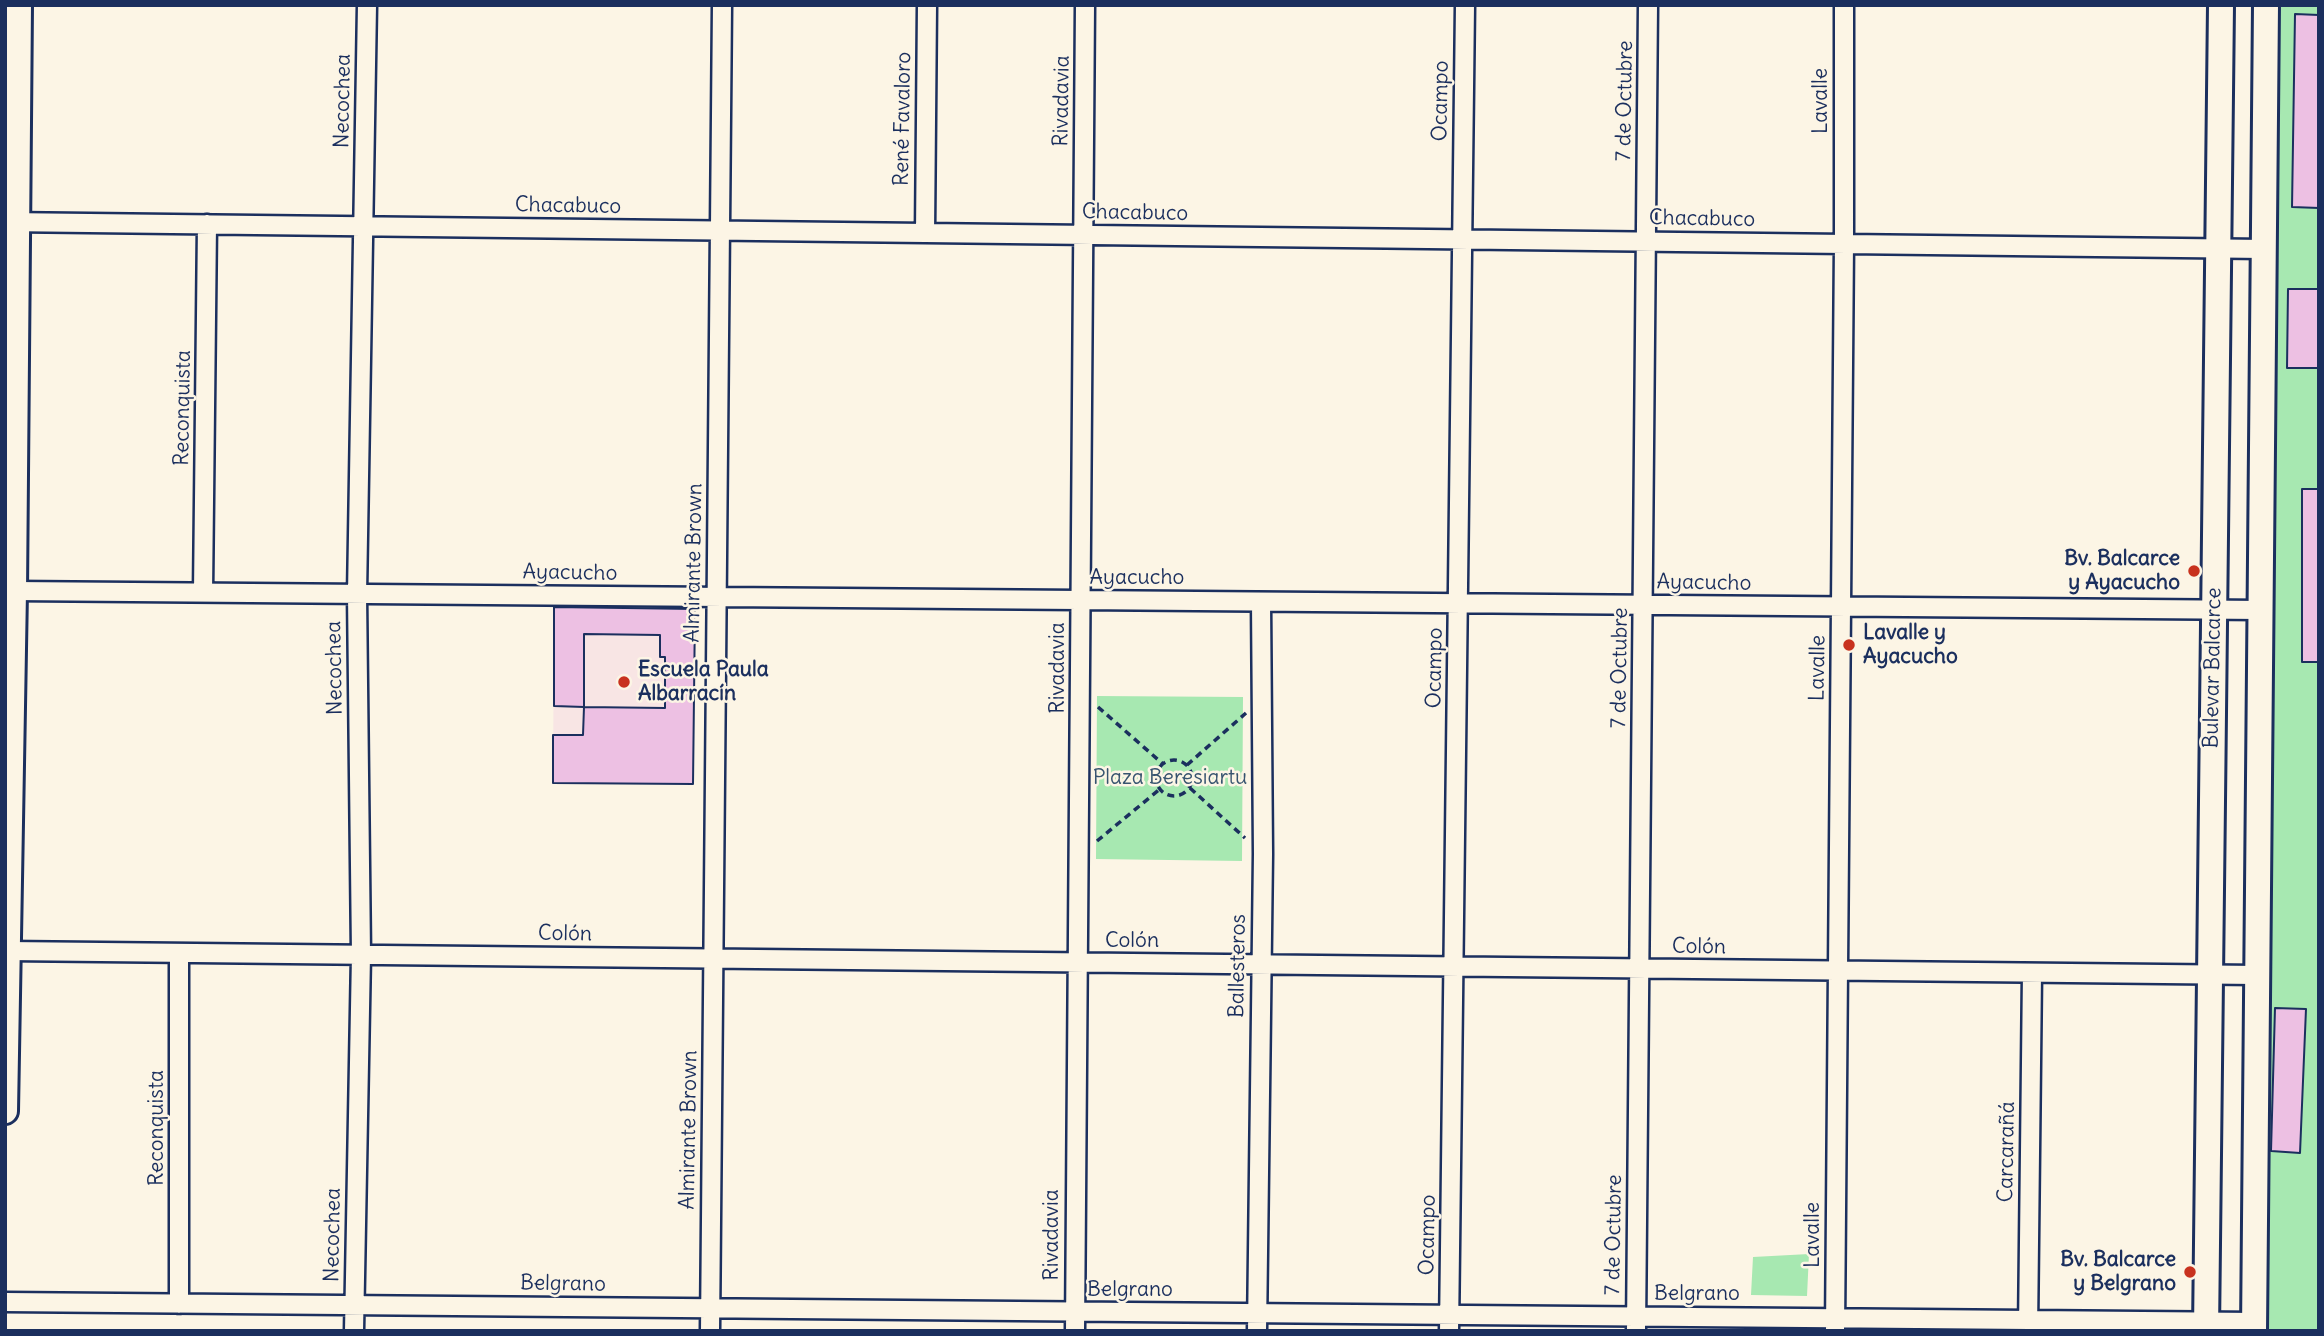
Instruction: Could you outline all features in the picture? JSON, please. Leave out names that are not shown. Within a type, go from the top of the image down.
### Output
[{"type":"main road","points":[[5,1111],[8,691],[13,591],[10,551],[11,222],[19,5]]},
{"type":"main road","name":"Bulevar Balcarce","points":[[2206,1326],[2221,5]]},
{"type":"main road","points":[[2254,1326],[2266,5]]},
{"type":"street","name":"Necochea","points":[[354,1331],[361,955],[357,594],[367,5]]},
{"type":"street","name":"Almirante Brown","points":[[710,1331],[722,5]]},
{"type":"street","name":"René Favaloro","points":[[925,233],[927,5]]},
{"type":"street","name":"Rivadavia","points":[[1074,1331],[1085,5]]},
{"type":"street","name":"Ocampo","points":[[1449,1323],[1465,5]]},
{"type":"street","name":"7 de Octubre","points":[[1636,1324],[1648,5]]},
{"type":"street","name":"Lavalle","points":[[1835,1324],[1842,607],[1844,5]]},
{"type":"street","name":"Chacabuco","points":[[11,222],[2264,249]]},
{"type":"street","name":"Reconquista","points":[[203,592],[207,224]]},
{"type":"street","name":"Ayacucho","points":[[13,591],[2261,610]]},
{"type":"street","name":"Ballesteros","points":[[1257,1322],[1263,854],[1261,602]]},
{"type":"street","name":"Colón","points":[[7,951],[2257,975]]},
{"type":"street","name":"Reconquista","points":[[179,953],[179,1304]]},
{"type":"street","name":"Carcarañá","points":[[2028,1325],[2032,973]]},
{"type":"street","name":"Belgrano","points":[[5,1302],[1075,1312],[1257,1322],[2254,1326]]},
{"type":"path","points":[[1081,692],[1163,764]]},
{"type":"path","points":[[1187,765],[1263,697]]},
{"type":"path","points":[[1178,760],[1187,765],[1192,776],[1190,788],[1175,796],[1160,789],[1157,773],[1163,764],[1178,760]]},
{"type":"path","points":[[1190,788],[1263,854]]},
{"type":"path","points":[[1080,855],[1160,789]]},
{"type":"shaded area","name":"Escuela Paula Albarracín","points":[[554,607],[695,609],[693,784],[553,783]]},
{"type":"green space","points":[[2266,5],[2319,5],[2319,1331],[2254,1331]]},
{"type":"green space","name":"Plaza Beresiartu","points":[[1097,696],[1243,697],[1242,861],[1096,859]]},
{"type":"green space","points":[[1809,1254],[1807,1296],[1751,1295],[1753,1257]]},
{"type":"building","points":[[2295,14],[2319,15],[2319,208],[2292,207]]},
{"type":"building","points":[[2288,289],[2319,289],[2319,368],[2287,368]]},
{"type":"building","points":[[2302,489],[2319,489],[2319,662],[2302,662]]},
{"type":"building","name":"Escuela Paula Albarracín","points":[[554,607],[695,609],[693,784],[553,783],[553,735],[583,735],[584,707],[554,706]],"holes":[[[584,634],[660,635],[660,657],[665,657],[665,708],[584,707]]]},
{"type":"building","points":[[2275,1008],[2306,1009],[2300,1153],[2271,1151]]},
{"type":"place","name":"Bv. Balcarce y Ayacucho","points":[[2194,571]]},
{"type":"place","name":"Lavalle y Ayacucho","points":[[1849,645]]},
{"type":"place","name":"Escuela Paula Albarracín","points":[[624,682]]},
{"type":"place","name":"Bv. Balcarce y Belgrano","points":[[2190,1272]]}]
